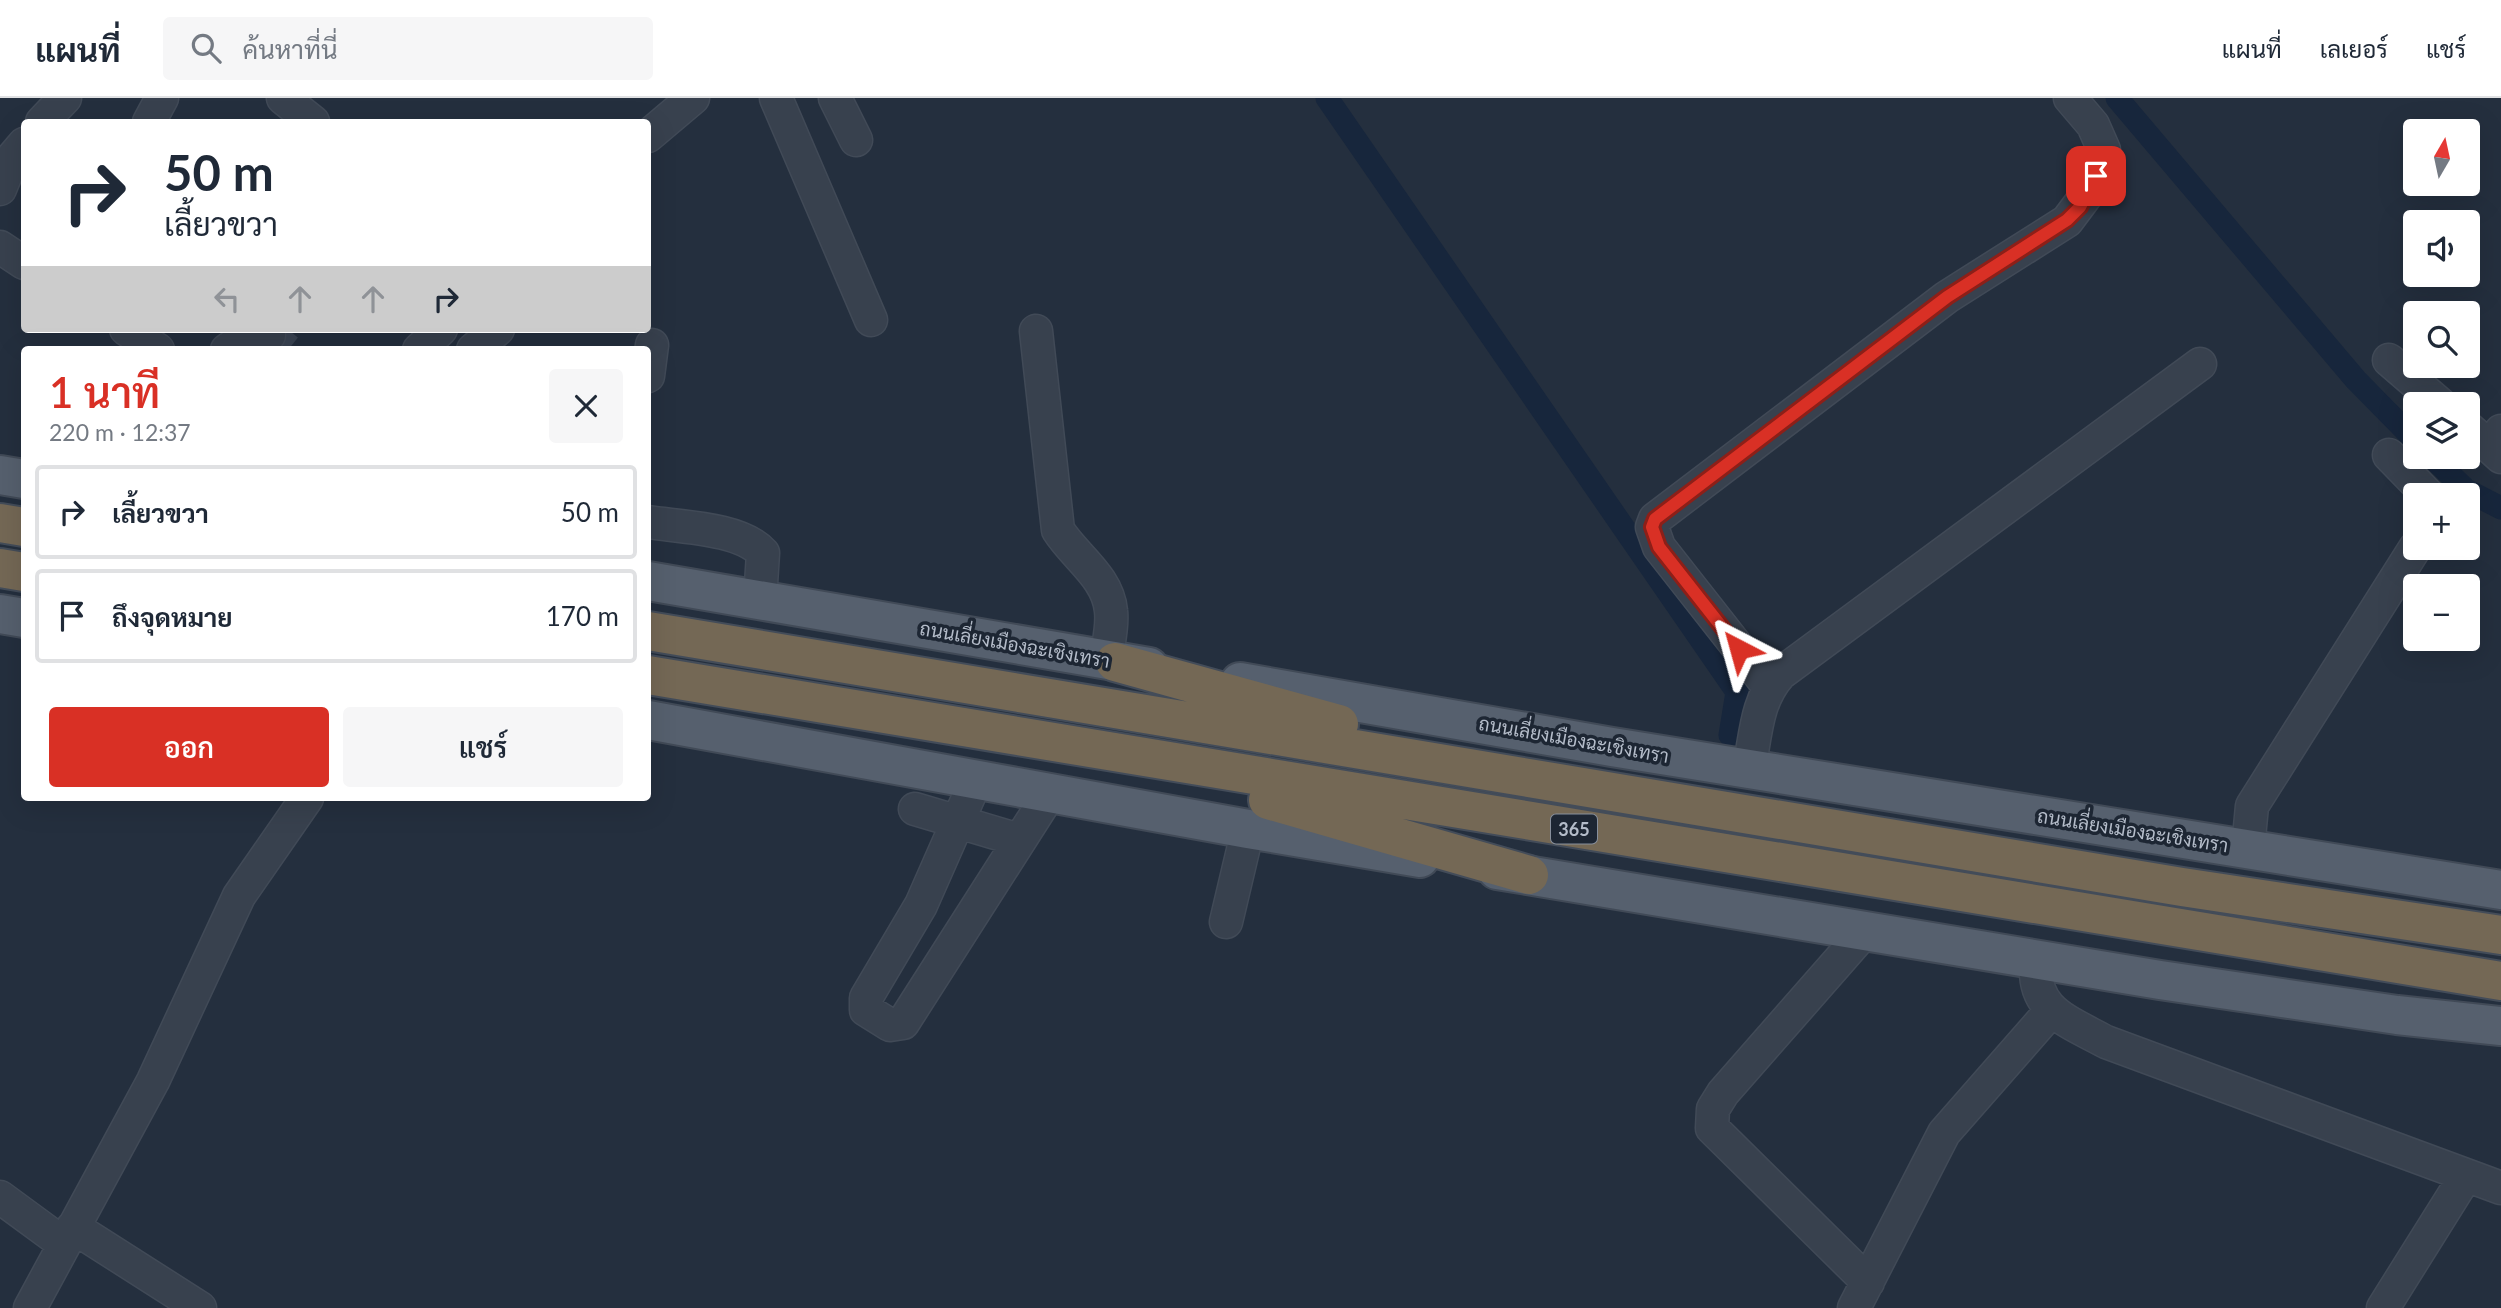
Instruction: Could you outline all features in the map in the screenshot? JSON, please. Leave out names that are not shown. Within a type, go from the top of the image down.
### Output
[{"type":"highway","points":[[0,523],[21,526]]},
{"type":"highway","points":[[0,568],[21,572]]},
{"type":"highway","name":"365","points":[[651,631],[2182,887],[2501,936]]},
{"type":"highway","points":[[1110,661],[1526,777]]},
{"type":"highway","name":"365","points":[[651,676],[2501,981]]},
{"type":"highway","points":[[1100,751],[1528,875]]},
{"type":"main road","points":[[0,475],[21,479]]},
{"type":"main road","name":"ถนนเลี่ยงเมืองฉะเชิงเทรา","points":[[651,582],[1749,769],[2501,890]]},
{"type":"main road","points":[[0,614],[21,618]]},
{"type":"main road","points":[[651,721],[1248,829],[2397,1015],[2501,1026]]},
{"type":"street","points":[[45,119],[65,98]]},
{"type":"street","points":[[151,119],[162,98]]},
{"type":"street","points":[[283,98],[309,119]]},
{"type":"street","points":[[651,134],[694,98]]},
{"type":"street","points":[[776,98],[871,320]]},
{"type":"street","points":[[835,98],[856,140]]},
{"type":"street","points":[[1769,687],[1659,547],[1652,527],[1655,519],[1947,297],[2067,220],[2091,189],[2104,150],[2093,125],[2070,98]]},
{"type":"street","points":[[0,188],[13,157],[21,148]]},
{"type":"street","points":[[0,247],[21,261]]},
{"type":"street","points":[[1036,331],[1058,530],[1071,551],[1093,571],[1105,590],[1111,619],[1110,661]]},
{"type":"street","points":[[136,333],[160,342]]},
{"type":"street","points":[[423,346],[437,333]]},
{"type":"street","points":[[478,346],[493,333]]},
{"type":"street","points":[[233,346],[247,336],[268,335]]},
{"type":"street","points":[[2389,360],[2426,392]]},
{"type":"street","points":[[1749,769],[1758,713],[1769,687],[1780,674],[2200,364]]},
{"type":"street","points":[[2389,455],[2416,483]]},
{"type":"street","points":[[651,522],[708,531],[754,543],[763,553],[760,600]]},
{"type":"street","points":[[2248,848],[2252,806],[2408,560]]},
{"type":"street","points":[[977,778],[921,905],[866,998],[866,1010],[890,1025],[903,1023],[1050,793]]},
{"type":"street","points":[[30,1308],[153,1081],[239,897],[305,801]]},
{"type":"street","points":[[915,809],[1019,840]]},
{"type":"street","points":[[1226,922],[1248,829]]},
{"type":"street","points":[[1866,930],[1723,1093],[1713,1109],[1712,1119],[1712,1128],[1861,1295],[1944,1133],[2051,1011]]},
{"type":"street","points":[[2037,958],[2034,976],[2051,1011],[2106,1042],[2465,1177],[2501,1188]]},
{"type":"street","points":[[2383,1308],[2465,1177]]},
{"type":"street","points":[[0,1197],[200,1308]]},
{"type":"waterway","points":[[1327,98],[1737,692],[1730,735]]},
{"type":"waterway","points":[[2117,98],[2356,380],[2403,428]]},
{"type":"waterway","points":[[2444,469],[2466,490],[2501,508]]},
{"type":"tunnel","points":[[269,335],[283,346]]},
{"type":"route","points":[[1739,649],[1678,575],[1659,547],[1652,527],[1655,519],[1947,297],[2067,220],[2080,207],[2096,176]]}]
